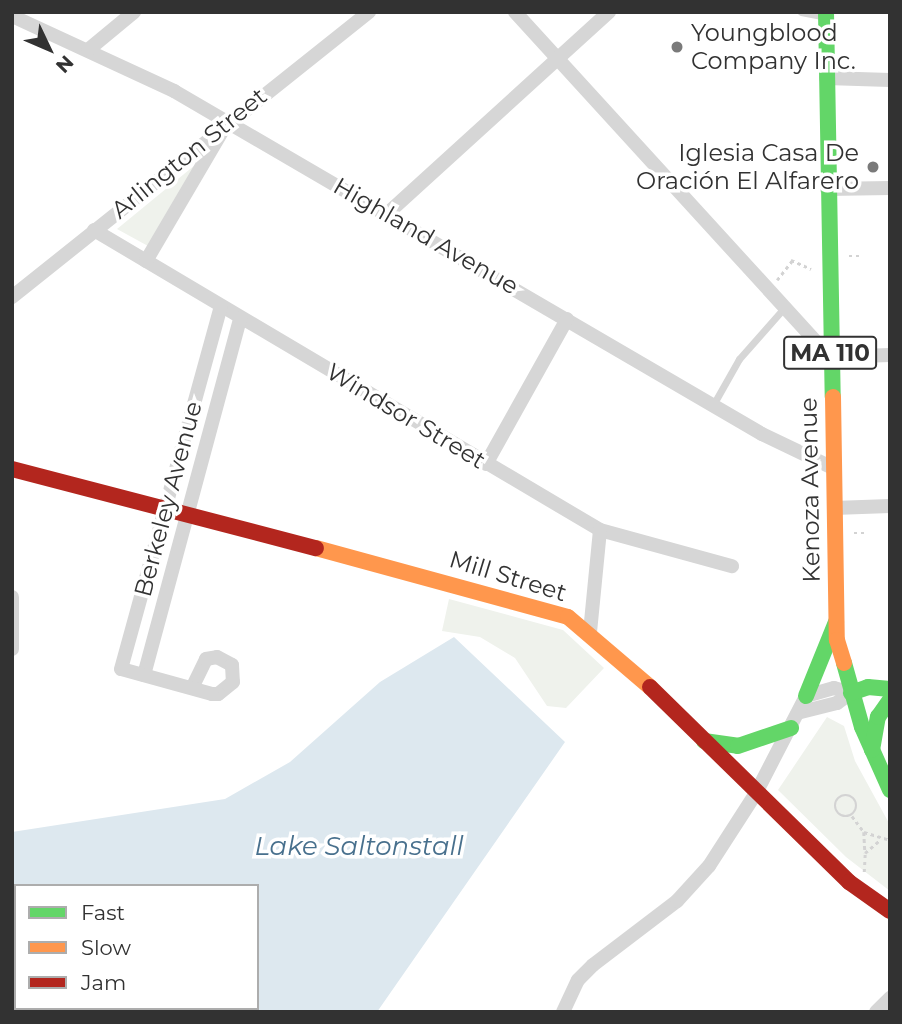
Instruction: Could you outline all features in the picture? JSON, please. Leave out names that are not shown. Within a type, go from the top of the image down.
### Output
[{"type":"main road","name":"Kenoza Avenue","points":[[826,14],[836,622],[851,693],[890,790]]},
{"type":"main road","name":"Mill Street","points":[[12,469],[166,506],[536,605],[568,617],[590,632],[849,881],[890,911]]},
{"type":"main road","points":[[806,696],[836,622]]},
{"type":"main road","points":[[851,693],[868,687],[890,689]]},
{"type":"main road","points":[[872,750],[878,717],[890,700]]},
{"type":"main road","points":[[704,741],[738,746],[791,728]]},
{"type":"street","points":[[88,50],[134,12]]},
{"type":"street","name":"Arlington Street","points":[[12,297],[228,121],[369,12]]},
{"type":"street","points":[[515,12],[830,357],[890,355]]},
{"type":"street","points":[[388,213],[609,12]]},
{"type":"street","name":"Highland Avenue","points":[[12,16],[88,50],[228,121],[713,405],[833,468]]},
{"type":"street","points":[[826,78],[890,80]]},
{"type":"street","points":[[146,261],[228,121]]},
{"type":"street","points":[[827,189],[890,188]]},
{"type":"street","name":"Windsor Street","points":[[94,230],[600,530],[733,566]]},
{"type":"street","name":"Berkeley Avenue","points":[[192,688],[121,669],[221,307]]},
{"type":"street","name":"Berkeley Avenue","points":[[144,675],[240,318]]},
{"type":"street","points":[[486,464],[567,319]]},
{"type":"street","points":[[834,508],[890,506]]},
{"type":"street","points":[[590,632],[600,530]]},
{"type":"street","points":[[12,597],[12,649]]},
{"type":"street","points":[[563,1012],[578,980],[593,965],[694,885],[756,793],[801,712],[806,696],[834,688],[851,693]]},
{"type":"street","points":[[801,712],[837,703],[851,693]]},
{"type":"street","points":[[876,1012],[890,998]]},
{"type":"lane","points":[[802,12],[826,14]]},
{"type":"lane","points":[[713,405],[739,359],[784,308]]},
{"type":"path","points":[[849,256],[859,256]]},
{"type":"path","points":[[777,280],[792,261],[811,269]]},
{"type":"path","points":[[853,533],[864,533]]},
{"type":"path","points":[[849,796],[856,801],[852,816],[843,817],[836,810],[840,797],[849,796]]},
{"type":"path","points":[[852,816],[864,832],[890,840]]},
{"type":"path","points":[[864,832],[864,872]]},
{"type":"path","points":[[865,853],[881,839]]},
{"type":"shaded area","points":[[195,165],[148,246],[117,229]]},
{"type":"shaded area","points":[[449,599],[563,630],[604,668],[566,708],[547,706],[515,658],[480,637],[442,631]]},
{"type":"shaded area","points":[[827,717],[844,726],[855,761],[890,825],[890,891],[846,857],[778,790]]},
{"type":"water","name":"Lake Saltonstall","points":[[454,637],[565,742],[377,1012],[12,1012],[12,832],[225,799],[290,762],[380,682]]},
{"type":"traffic: fast","points":[[826,12],[833,397]]},
{"type":"traffic: fast","points":[[806,696],[836,622]]},
{"type":"traffic: fast","points":[[844,663],[862,727],[890,790]]},
{"type":"traffic: fast","points":[[851,693],[868,687],[890,689]]},
{"type":"traffic: fast","points":[[872,750],[878,717],[890,700]]},
{"type":"traffic: fast","points":[[704,741],[738,746],[791,728]]},
{"type":"traffic: slow","points":[[833,397],[837,640],[844,663]]},
{"type":"traffic: slow","points":[[316,548],[568,617],[650,687]]},
{"type":"traffic: jam","points":[[12,469],[316,548]]},
{"type":"traffic: jam","points":[[650,687],[849,882],[890,911]]},
{"type":"place","name":"Youngblood Company Inc.","points":[[677,47]]},
{"type":"place","name":"Iglesia Casa De Oración El Alfarero","points":[[873,167]]}]
